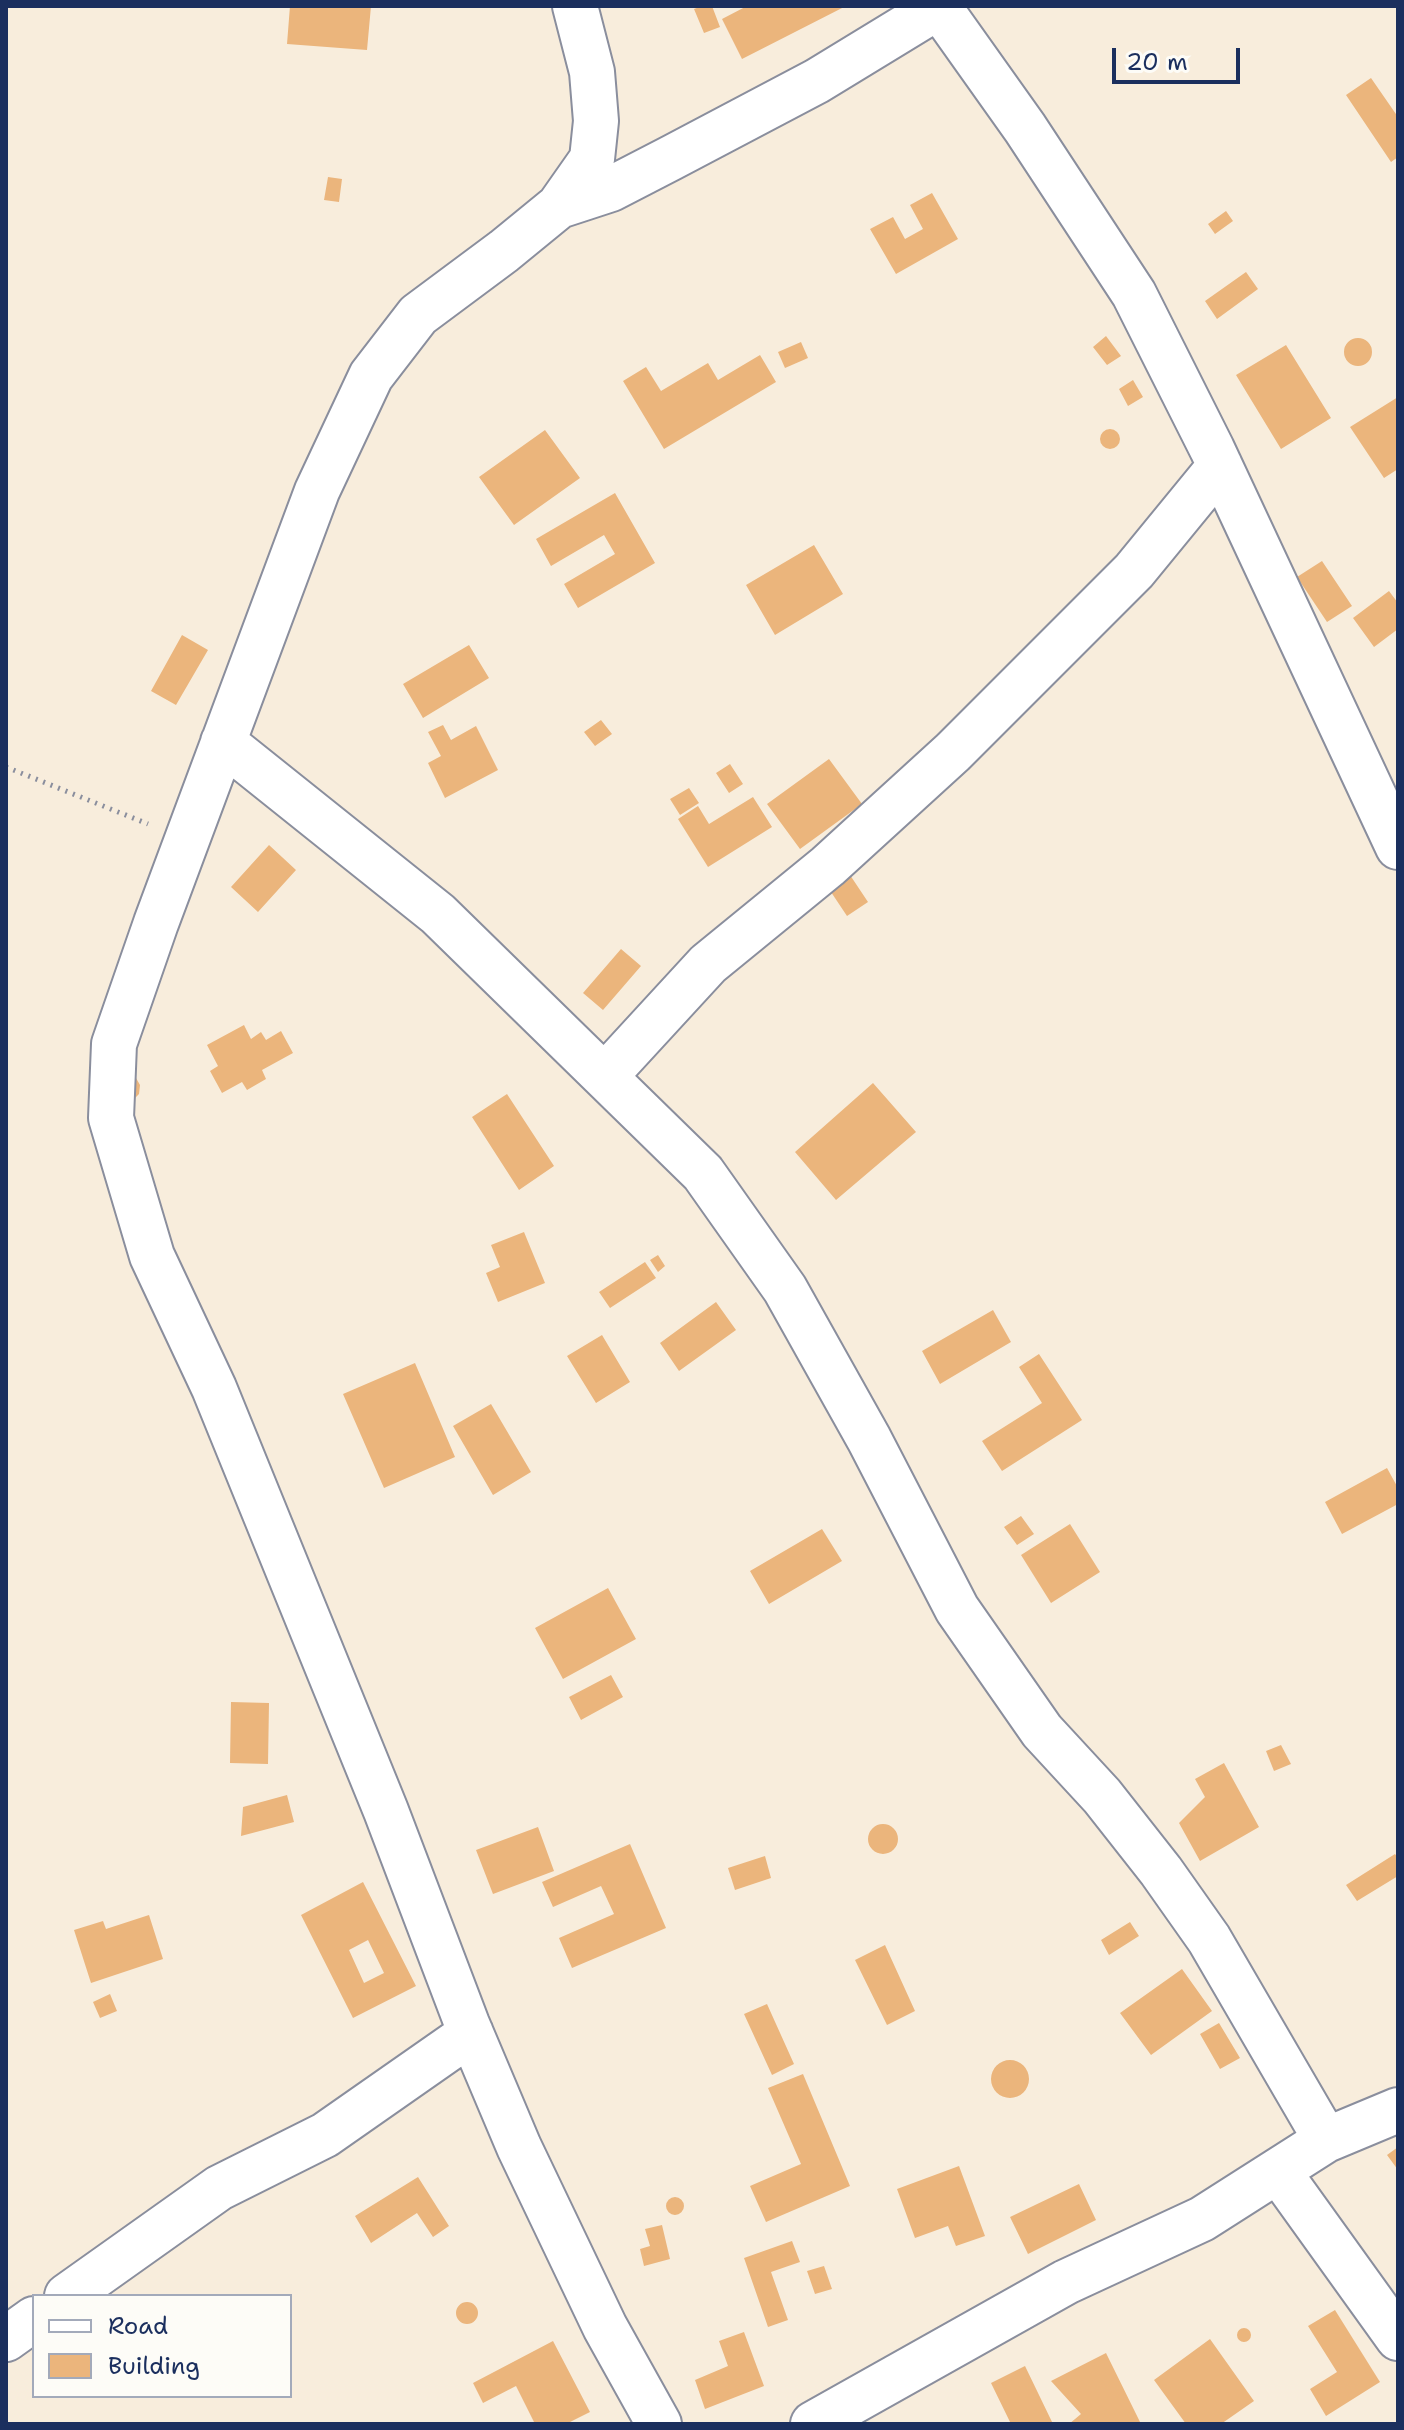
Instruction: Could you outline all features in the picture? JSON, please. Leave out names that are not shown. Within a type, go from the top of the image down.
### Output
[{"type":"street","points":[[575,6],[592,72],[596,121],[592,159],[559,206],[418,315],[371,376],[317,491],[186,839],[114,1044],[111,1118],[152,1256],[214,1388],[386,1811],[471,2033],[519,2147],[605,2327],[659,2424]]},
{"type":"street","points":[[559,206],[611,189],[671,158],[817,81],[940,6],[1134,294],[1220,466],[1398,847]]},
{"type":"street","points":[[605,1076],[708,964],[828,866],[953,752],[1134,571],[1220,466]]},
{"type":"street","points":[[223,742],[438,914],[703,1173],[785,1289],[869,1439],[957,1609],[1042,1731],[1102,1796],[1201,1928],[1326,2140]]},
{"type":"street","points":[[70,2294],[219,2188],[325,2135],[471,2033]]},
{"type":"street","points":[[813,2424],[1066,2282],[1202,2219],[1326,2140],[1398,2110]]},
{"type":"street","points":[[1278,2171],[1398,2338]]},
{"type":"street","points":[[6,2339],[32,2320]]},
{"type":"path","points":[[6,767],[186,839]]},
{"type":"building","points":[[290,6],[371,6],[367,50],[287,44]]},
{"type":"building","points":[[712,6],[720,27],[704,33],[694,9]]},
{"type":"building","points":[[747,6],[846,6],[742,59],[722,19]]},
{"type":"building","points":[[1371,78],[1398,117],[1398,157],[1391,162],[1346,95]]},
{"type":"building","points":[[328,177],[342,179],[339,202],[324,200]]},
{"type":"building","points":[[932,193],[958,239],[896,274],[870,229],[893,217],[905,239],[923,229],[910,205]]},
{"type":"building","points":[[1226,211],[1233,221],[1215,234],[1208,224]]},
{"type":"building","points":[[1246,272],[1258,289],[1217,319],[1205,301]]},
{"type":"building","points":[[1106,336],[1121,356],[1107,365],[1093,347]]},
{"type":"building","points":[[1358,338],[1368,342],[1372,352],[1368,362],[1358,366],[1348,362],[1344,352],[1348,342]]},
{"type":"building","points":[[801,342],[808,358],[785,368],[778,352]]},
{"type":"building","points":[[1286,345],[1331,418],[1281,449],[1236,375]]},
{"type":"building","points":[[760,355],[776,382],[664,449],[623,381],[646,367],[661,391],[708,363],[718,380]]},
{"type":"building","points":[[1133,380],[1143,397],[1128,406],[1119,389]]},
{"type":"building","points":[[1398,397],[1398,469],[1384,478],[1350,427]]},
{"type":"building","points":[[1110,429],[1117,432],[1120,439],[1117,446],[1110,449],[1103,446],[1100,439],[1103,432]]},
{"type":"building","points":[[545,430],[580,478],[514,525],[479,477]]},
{"type":"building","points":[[615,493],[655,563],[578,608],[564,584],[615,554],[604,535],[551,566],[536,539]]},
{"type":"building","points":[[814,545],[843,594],[775,635],[746,585]]},
{"type":"building","points":[[1322,561],[1352,606],[1327,622],[1297,577]]},
{"type":"building","points":[[1389,591],[1398,603],[1398,629],[1374,647],[1353,618]]},
{"type":"building","points":[[182,635],[208,650],[176,705],[151,691]]},
{"type":"building","points":[[469,645],[489,678],[423,718],[403,684]]},
{"type":"building","points":[[601,720],[612,734],[595,746],[584,732]]},
{"type":"building","points":[[443,725],[451,740],[476,726],[498,770],[445,798],[428,763],[441,756],[428,732]]},
{"type":"building","points":[[829,759],[862,804],[800,849],[767,804]]},
{"type":"building","points":[[730,764],[743,784],[729,793],[716,773]]},
{"type":"building","points":[[689,788],[699,803],[680,815],[670,799]]},
{"type":"building","points":[[753,797],[772,827],[708,867],[678,819],[698,806],[709,824]]},
{"type":"building","points":[[269,845],[296,870],[258,912],[231,887]]},
{"type":"building","points":[[848,872],[868,902],[847,916],[827,886]]},
{"type":"building","points":[[621,949],[641,966],[603,1010],[583,993]]},
{"type":"building","points":[[244,1025],[251,1039],[261,1032],[266,1040],[281,1031],[293,1053],[262,1070],[266,1079],[247,1090],[242,1082],[222,1093],[210,1071],[218,1066],[207,1045]]},
{"type":"building","points":[[127,1074],[136,1078],[140,1085],[139,1094],[132,1101]]},
{"type":"building","points":[[873,1083],[916,1132],[836,1200],[795,1152]]},
{"type":"building","points":[[507,1094],[554,1166],[519,1190],[472,1117]]},
{"type":"building","points":[[524,1232],[545,1283],[498,1302],[486,1273],[500,1267],[491,1245]]},
{"type":"building","points":[[658,1255],[665,1266],[658,1272],[650,1260]]},
{"type":"building","points":[[645,1262],[656,1278],[610,1308],[599,1292]]},
{"type":"building","points":[[716,1302],[736,1330],[679,1371],[660,1343]]},
{"type":"building","points":[[993,1310],[1011,1342],[940,1384],[922,1351]]},
{"type":"building","points":[[602,1335],[630,1382],[596,1403],[567,1356]]},
{"type":"building","points":[[1039,1354],[1082,1420],[1002,1471],[982,1441],[1042,1403],[1019,1367]]},
{"type":"building","points":[[415,1363],[455,1457],[384,1488],[343,1394]]},
{"type":"building","points":[[491,1404],[531,1472],[493,1495],[453,1426]]},
{"type":"building","points":[[1387,1468],[1398,1488],[1398,1504],[1342,1534],[1325,1502]]},
{"type":"building","points":[[1021,1516],[1034,1534],[1017,1545],[1004,1527]]},
{"type":"building","points":[[1070,1524],[1100,1572],[1051,1603],[1021,1555]]},
{"type":"building","points":[[822,1529],[842,1561],[769,1604],[750,1571]]},
{"type":"building","points":[[608,1588],[636,1639],[563,1679],[535,1628]]},
{"type":"building","points":[[611,1675],[623,1697],[581,1720],[569,1697]]},
{"type":"building","points":[[231,1702],[269,1703],[268,1764],[230,1763]]},
{"type":"building","points":[[1281,1745],[1291,1764],[1274,1771],[1266,1751]]},
{"type":"building","points":[[1224,1763],[1259,1827],[1200,1861],[1179,1823],[1205,1797],[1195,1779]]},
{"type":"building","points":[[287,1795],[294,1822],[241,1836],[243,1807]]},
{"type":"building","points":[[883,1824],[889,1825],[897,1833],[897,1845],[889,1853],[883,1854],[877,1853],[869,1845],[868,1839],[869,1833],[877,1825]]},
{"type":"building","points":[[538,1827],[554,1871],[493,1894],[476,1850]]},
{"type":"building","points":[[630,1844],[666,1928],[572,1968],[559,1938],[614,1914],[601,1886],[553,1907],[542,1882]]},
{"type":"building","points":[[1395,1854],[1398,1858],[1398,1876],[1357,1901],[1346,1885]]},
{"type":"building","points":[[765,1856],[771,1878],[735,1890],[728,1868]]},
{"type":"building","points":[[363,1882],[416,1986],[353,2018],[301,1915]],"holes":[[[368,1940],[384,1973],[364,1983],[349,1950]]]},
{"type":"building","points":[[149,1915],[163,1959],[91,1983],[74,1930],[103,1921],[106,1929]]},
{"type":"building","points":[[1130,1922],[1139,1936],[1109,1955],[1101,1940]]},
{"type":"building","points":[[885,1945],[915,2011],[887,2025],[855,1960]]},
{"type":"building","points":[[1182,1969],[1212,2011],[1151,2055],[1120,2013]]},
{"type":"building","points":[[110,1994],[117,2011],[100,2018],[93,2002]]},
{"type":"building","points":[[767,2004],[794,2064],[772,2075],[744,2014]]},
{"type":"building","points":[[1219,2023],[1240,2058],[1220,2069],[1200,2034]]},
{"type":"building","points":[[1010,2060],[1024,2065],[1029,2079],[1024,2093],[1010,2098],[996,2093],[991,2079],[996,2065]]},
{"type":"building","points":[[803,2074],[850,2186],[766,2222],[750,2186],[801,2164],[768,2088]]},
{"type":"building","points":[[1398,2147],[1398,2170],[1387,2155]]},
{"type":"building","points":[[959,2166],[985,2236],[956,2246],[948,2226],[915,2238],[897,2189]]},
{"type":"building","points":[[418,2177],[449,2226],[433,2237],[417,2213],[371,2243],[355,2216]]},
{"type":"building","points":[[1079,2184],[1096,2220],[1028,2254],[1010,2217]]},
{"type":"building","points":[[675,2197],[684,2206],[675,2215],[666,2206]]},
{"type":"building","points":[[662,2225],[670,2259],[644,2266],[640,2249],[650,2246],[645,2229]]},
{"type":"building","points":[[792,2241],[800,2262],[771,2272],[788,2320],[768,2327],[744,2258]]},
{"type":"building","points":[[824,2266],[832,2289],[815,2294],[807,2271]]},
{"type":"building","points":[[467,2302],[475,2305],[478,2313],[475,2321],[467,2324],[459,2321],[456,2313],[459,2305]]},
{"type":"building","points":[[1335,2310],[1380,2382],[1326,2416],[1310,2389],[1337,2372],[1308,2326]]},
{"type":"building","points":[[1244,2328],[1251,2335],[1244,2342],[1237,2335]]},
{"type":"building","points":[[744,2332],[764,2386],[705,2409],[695,2380],[728,2366],[719,2341]]},
{"type":"building","points":[[1210,2339],[1254,2401],[1221,2424],[1186,2424],[1154,2380]]},
{"type":"building","points":[[553,2341],[590,2412],[566,2424],[535,2424],[516,2386],[483,2403],[473,2383]]},
{"type":"building","points":[[1106,2353],[1141,2424],[1069,2424],[1081,2414],[1051,2381]]},
{"type":"building","points":[[1025,2366],[1053,2424],[1011,2424],[991,2383]]}]
